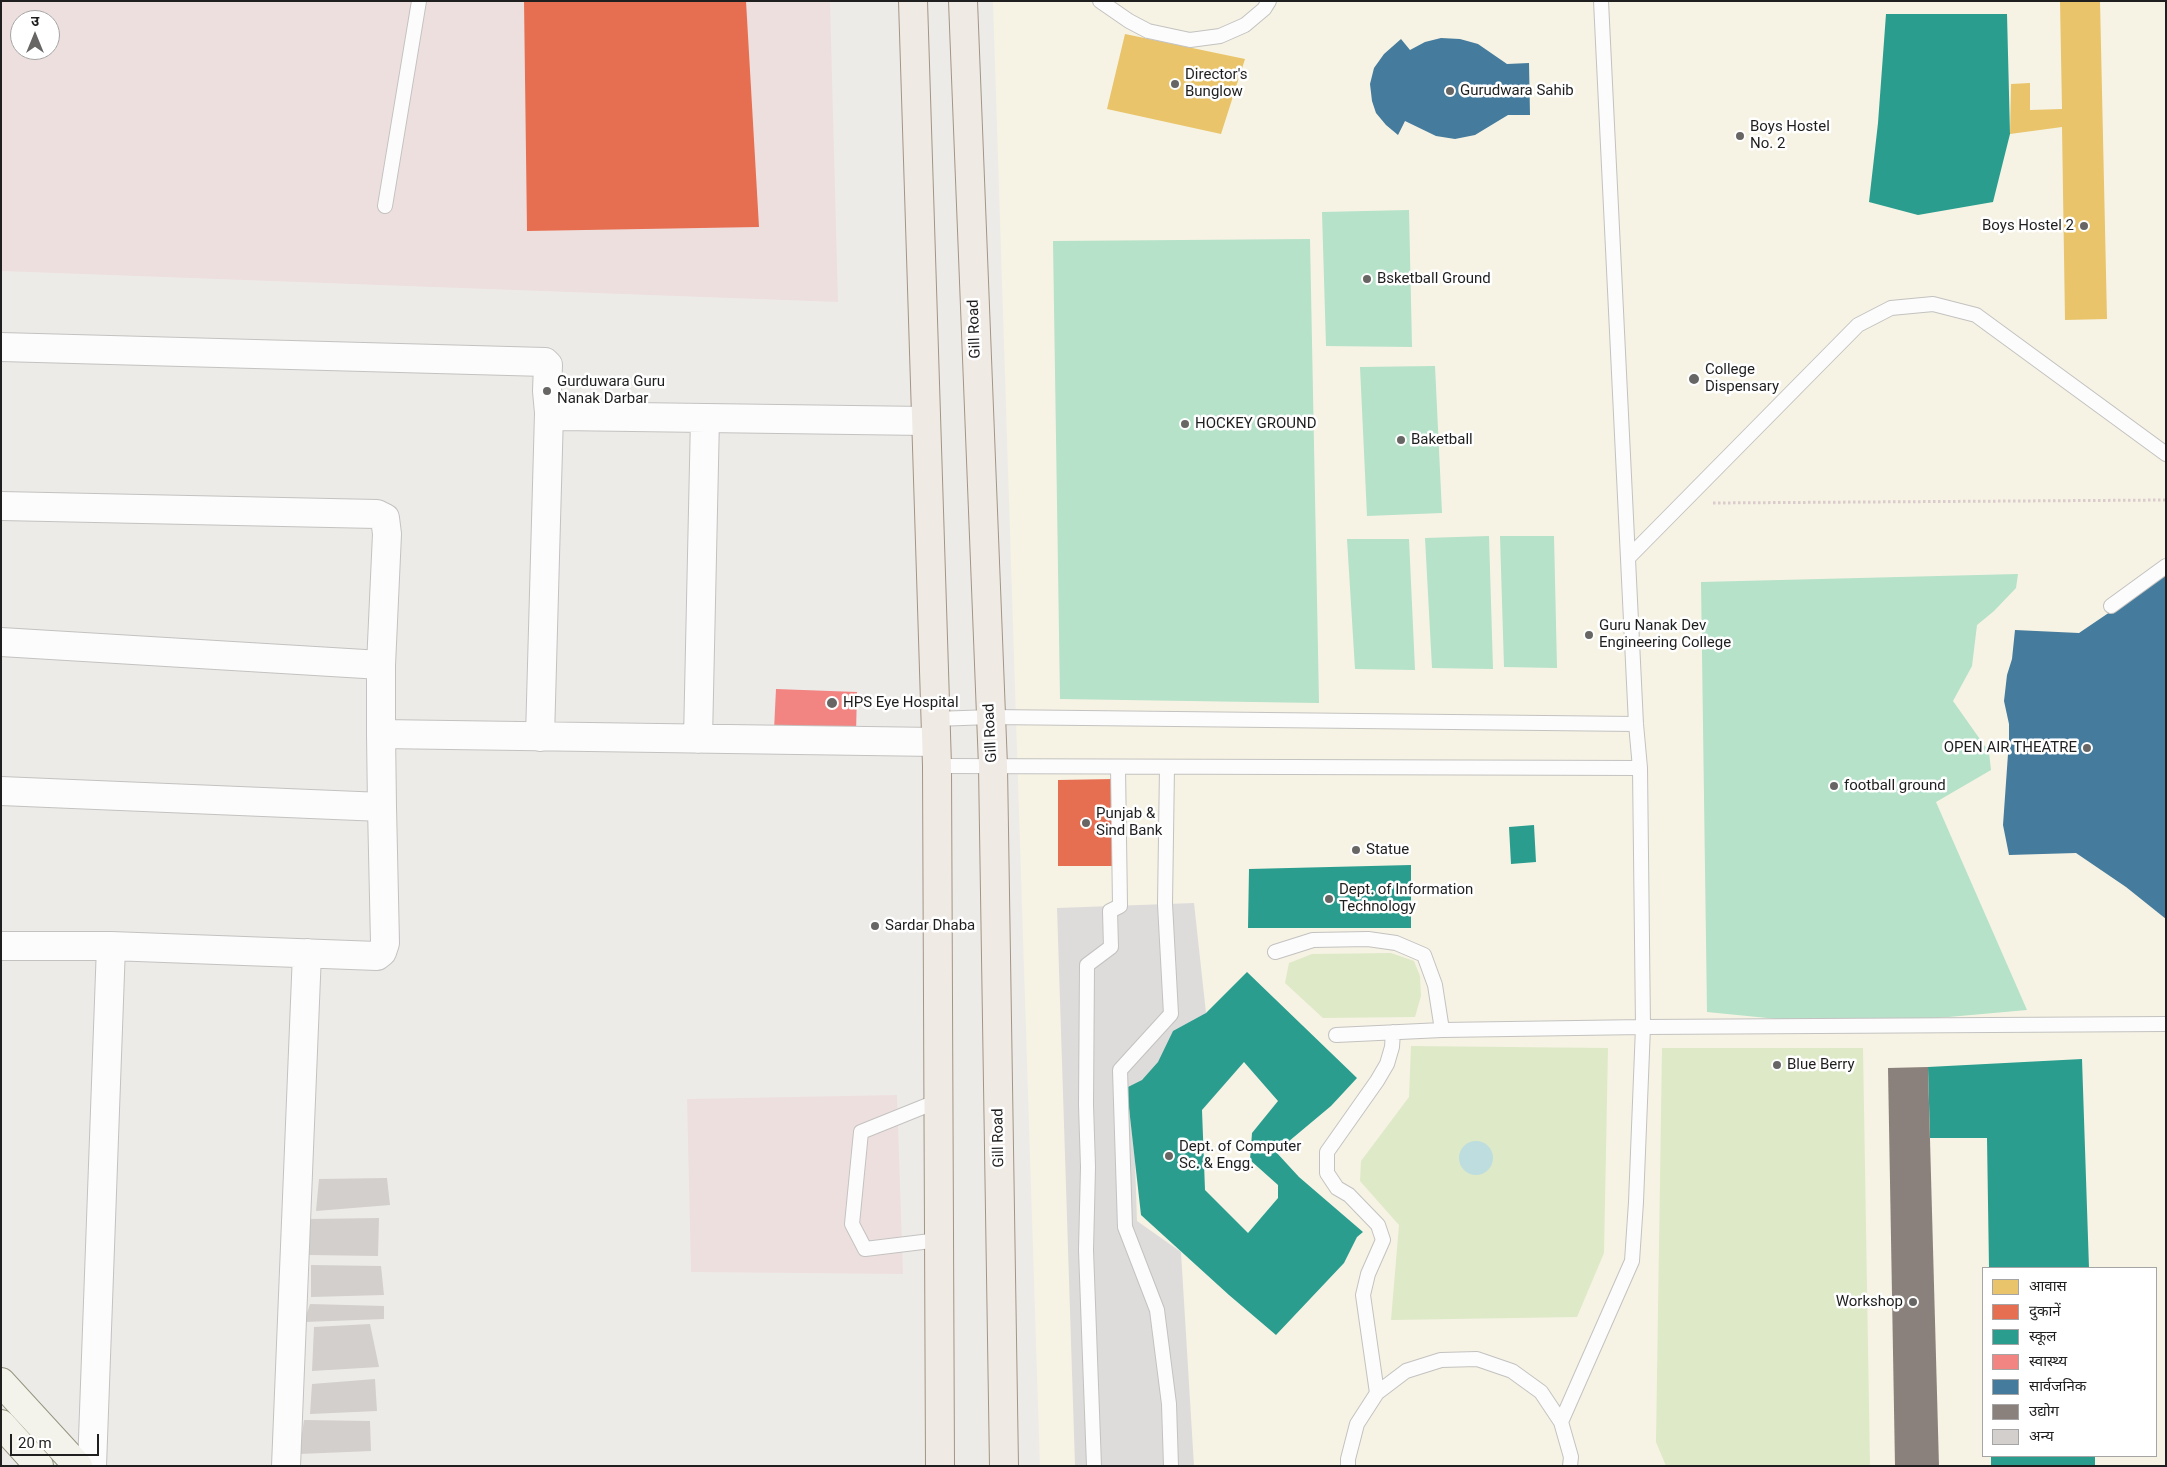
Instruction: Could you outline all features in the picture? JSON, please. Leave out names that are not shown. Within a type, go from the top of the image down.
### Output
[{"type":"main road","points":[[913,1],[936,742],[940,1466]]},
{"type":"main road","name":"Gill Road","points":[[963,1],[993,766],[1004,1466]]},
{"type":"street","points":[[1,347],[545,362],[549,371],[547,391],[549,413],[540,736]]},
{"type":"street","points":[[549,413],[560,416],[926,421]]},
{"type":"street","points":[[698,739],[705,418]]},
{"type":"street","points":[[1,506],[377,514],[385,518],[386,534],[381,665],[385,943],[382,952],[377,956],[111,946],[1,946]]},
{"type":"street","points":[[1,642],[381,665]]},
{"type":"street","points":[[381,734],[936,742]]},
{"type":"street","points":[[1,792],[382,807]]},
{"type":"street","points":[[92,1466],[111,946]]},
{"type":"street","points":[[286,1466],[307,953]]},
{"type":"street","points":[[1,1382],[78,1466]]},
{"type":"street","points":[[1,1424],[40,1466]]},
{"type":"lane","points":[[385,206],[419,1]]},
{"type":"lane","points":[[1100,1],[1129,21],[1148,31],[1190,40],[1220,36],[1245,24],[1264,9],[1269,1]]},
{"type":"lane","points":[[1561,1422],[1632,1261],[1643,1027],[1640,768],[1636,724],[1601,1]]},
{"type":"lane","points":[[1629,557],[1858,325],[1891,308],[1933,304],[1976,315],[2166,454]]},
{"type":"lane","points":[[2111,606],[2166,566]]},
{"type":"lane","points":[[936,742],[991,717],[1636,724]]},
{"type":"lane","points":[[936,742],[993,766],[1640,768]]},
{"type":"lane","points":[[1094,1466],[1086,1250],[1088,1167],[1086,1105],[1087,966],[1111,947],[1110,911],[1120,906],[1118,767]]},
{"type":"lane","points":[[1167,767],[1165,904],[1172,1014],[1120,1070],[1126,1228],[1157,1310],[1169,1404],[1171,1466]]},
{"type":"lane","points":[[1275,952],[1313,940],[1368,939],[1396,943],[1424,955],[1435,985],[1442,1030]]},
{"type":"lane","points":[[1336,1034],[1442,1030],[1643,1027],[2166,1024]]},
{"type":"lane","points":[[1378,1393],[1363,1295],[1368,1274],[1383,1240],[1378,1224],[1338,1188],[1327,1173],[1327,1152],[1378,1081],[1387,1064],[1392,1047],[1393,1032]]},
{"type":"lane","points":[[938,1101],[861,1132],[852,1224],[865,1249],[939,1240]]},
{"type":"lane","points":[[1348,1466],[1357,1424],[1378,1393],[1406,1371],[1441,1360],[1477,1359],[1512,1370],[1540,1392],[1561,1422],[1571,1457],[1570,1466]]},
{"type":"path","points":[[1680,504],[2166,500]]},
{"type":"shaded area","points":[[1,1],[830,1],[838,302],[1,271]]},
{"type":"shaded area","name":"Guru Nanak Dev Engineering College","points":[[993,1],[2166,1],[2166,1466],[1040,1466]]},
{"type":"shaded area","points":[[1194,903],[1206,1013],[1142,1080],[1129,1108],[1135,1161],[1137,1221],[1181,1252],[1194,1466],[1075,1466],[1057,908]]},
{"type":"shaded area","points":[[897,1095],[903,1274],[691,1272],[687,1099]]},
{"type":"green space","name":"Bsketball Ground","points":[[1409,210],[1412,347],[1326,346],[1322,212]]},
{"type":"green space","name":"HOCKEY GROUND","points":[[1310,239],[1319,703],[1060,699],[1053,241]]},
{"type":"green space","name":"Baketball","points":[[1435,366],[1442,513],[1367,516],[1360,367]]},
{"type":"green space","points":[[1489,536],[1493,669],[1432,668],[1425,538]]},
{"type":"green space","points":[[1500,536],[1554,536],[1557,668],[1504,667]]},
{"type":"green space","points":[[1347,539],[1409,539],[1415,670],[1355,669]]},
{"type":"green space","name":"football ground","points":[[2018,574],[2016,588],[1994,611],[1977,625],[1972,666],[1953,701],[1989,752],[1991,770],[1936,802],[2027,1010],[1848,1026],[1707,1012],[1701,582]]},
{"type":"green space","points":[[1391,953],[1414,961],[1420,976],[1421,996],[1415,1017],[1323,1018],[1285,983],[1289,963],[1312,954]]},
{"type":"green space","points":[[1411,1046],[1608,1048],[1604,1253],[1577,1317],[1391,1320],[1399,1225],[1360,1181],[1361,1161],[1409,1097]]},
{"type":"green space","points":[[1662,1048],[1863,1048],[1870,1466],[1666,1466],[1656,1442]]},
{"type":"water","points":[[1476,1141],[1488,1146],[1493,1158],[1488,1170],[1476,1175],[1464,1170],[1459,1158],[1464,1146]]},
{"type":"building: आवास","name":"Boys Hostel 2","points":[[2060,1],[2100,1],[2107,319],[2065,320],[2062,127],[2010,134],[2011,84],[2030,83],[2030,110],[2062,109]]},
{"type":"building: आवास","name":"Director's Bunglow","points":[[1125,34],[1245,59],[1221,134],[1107,109]]},
{"type":"building: दुकानें","points":[[524,1],[746,1],[759,227],[527,231]]},
{"type":"building: दुकानें","name":"Punjab & Sind Bank","points":[[1114,779],[1114,866],[1058,866],[1058,780]]},
{"type":"building: स्कूल","name":"Boys Hostel 2","points":[[1886,14],[2007,14],[2010,134],[1993,202],[1918,215],[1869,202],[1878,123]]},
{"type":"building: स्कूल","points":[[1534,825],[1536,862],[1511,864],[1509,827]]},
{"type":"building: स्कूल","name":"Dept. of Information Technology","points":[[1411,865],[1411,928],[1248,928],[1249,869]]},
{"type":"building: स्कूल","name":"Dept. of Computer Sc. & Engg.","points":[[1247,972],[1357,1078],[1331,1106],[1276,1152],[1299,1177],[1363,1232],[1357,1237],[1344,1263],[1276,1335],[1141,1215],[1129,1108],[1122,1090],[1142,1080],[1158,1062],[1173,1031],[1206,1013]],"holes":[[[1244,1062],[1278,1101],[1252,1133],[1250,1160],[1278,1185],[1278,1198],[1248,1233],[1205,1190],[1202,1110]]]},
{"type":"building: स्कूल","points":[[2082,1059],[2089,1267],[1989,1267],[1987,1138],[1930,1138],[1928,1067]]},
{"type":"building: स्कूल","points":[[1991,1457],[2095,1457],[2095,1466],[1991,1466]]},
{"type":"building: स्वास्थ्य","points":[[776,689],[857,692],[856,733],[774,730]]},
{"type":"building: सार्वजनिक","points":[[1441,38],[1460,39],[1478,44],[1507,64],[1529,63],[1530,115],[1508,115],[1475,135],[1455,139],[1436,136],[1405,121],[1398,135],[1386,125],[1376,113],[1372,101],[1370,84],[1374,68],[1384,54],[1401,39],[1410,50],[1425,42]]},
{"type":"building: सार्वजनिक","name":"OPEN AIR THEATRE","points":[[2166,574],[2166,919],[2126,887],[2076,853],[2009,855],[2003,825],[2009,740],[2009,724],[2004,701],[2015,630],[2079,633]]},
{"type":"building: उद्योग","name":"Workshop","points":[[1928,1067],[1939,1466],[1895,1466],[1888,1068]]},
{"type":"building: अन्य","points":[[387,1178],[390,1205],[316,1211],[319,1179]]},
{"type":"building: अन्य","points":[[379,1218],[378,1256],[309,1255],[308,1219]]},
{"type":"building: अन्य","points":[[311,1265],[381,1266],[384,1295],[311,1297]]},
{"type":"building: अन्य","points":[[310,1304],[384,1306],[384,1319],[304,1322]]},
{"type":"building: अन्य","points":[[370,1324],[379,1367],[312,1371],[314,1327]]},
{"type":"building: अन्य","points":[[375,1379],[377,1411],[310,1414],[312,1384]]},
{"type":"building: अन्य","points":[[304,1420],[370,1421],[371,1451],[299,1454]]},
{"type":"place","name":"Director's Bunglow","points":[[1175,84]]},
{"type":"place","name":"Gurudwara Sahib","points":[[1450,91]]},
{"type":"place","name":"Boys Hostel No. 2","points":[[1740,136]]},
{"type":"place","name":"Boys Hostel 2","points":[[2084,226]]},
{"type":"place","name":"Bsketball Ground","points":[[1367,279]]},
{"type":"place","name":"College Dispensary","points":[[1694,379]]},
{"type":"place","name":"Gurduwara Guru Nanak Darbar","points":[[547,391]]},
{"type":"place","name":"HOCKEY GROUND","points":[[1185,424]]},
{"type":"place","name":"Baketball","points":[[1401,440]]},
{"type":"place","name":"Guru Nanak Dev Engineering College","points":[[1589,635]]},
{"type":"place","name":"HPS Eye Hospital","points":[[832,703]]},
{"type":"place","name":"OPEN AIR THEATRE","points":[[2087,748]]},
{"type":"place","name":"football ground","points":[[1834,786]]},
{"type":"place","name":"Punjab & Sind Bank","points":[[1086,823]]},
{"type":"place","name":"Statue","points":[[1356,850]]},
{"type":"place","name":"Dept. of Information Technology","points":[[1329,899]]},
{"type":"place","name":"Sardar Dhaba","points":[[875,926]]},
{"type":"place","name":"Blue Berry","points":[[1777,1065]]},
{"type":"place","name":"Dept. of Computer Sc. & Engg.","points":[[1169,1156]]},
{"type":"place","name":"Workshop","points":[[1913,1302]]}]
